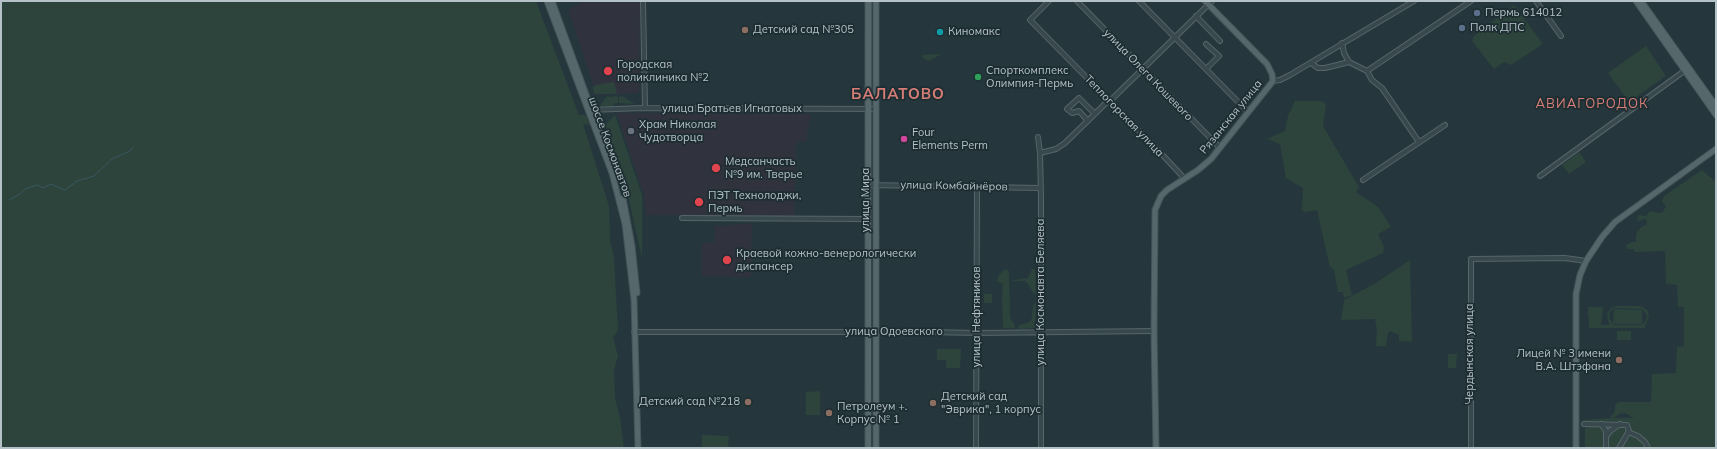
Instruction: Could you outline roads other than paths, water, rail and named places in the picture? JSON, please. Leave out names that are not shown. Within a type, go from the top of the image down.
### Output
[{"type":"main road","name":"шоссе Космонавтов","points":[[547,1],[590,110]]},
{"type":"main road","name":"шоссе Космонавтов","points":[[552,1],[612,173],[625,224],[632,274],[641,448]]},
{"type":"main road","name":"улица Мира","points":[[868,1],[868,448]]},
{"type":"main road","name":"улица Мира","points":[[876,1],[876,448]]},
{"type":"main road","points":[[1639,1],[1687,69],[1716,115]]},
{"type":"main road","points":[[1209,2],[1267,64],[1272,74],[1273,81]]},
{"type":"main road","points":[[1687,69],[1716,105]]},
{"type":"main road","name":"Рязанская улица","points":[[1156,448],[1154,331],[1155,210],[1158,202],[1167,190],[1205,165],[1273,81]]},
{"type":"main road","points":[[1576,448],[1576,294],[1580,275],[1586,261],[1608,228],[1623,215],[1716,149]]},
{"type":"main road","name":"шоссе Космонавтов","points":[[636,332],[638,448]]},
{"type":"street","points":[[643,1],[645,108]]},
{"type":"street","name":"Теплогорская улица","points":[[1049,1],[1030,20],[1184,178]]},
{"type":"street","name":"улица Олега Кошевого","points":[[1077,1],[1220,148]]},
{"type":"street","points":[[1140,1],[1174,38],[1248,112]]},
{"type":"street","name":"Рязанская улица","points":[[1273,81],[1280,80],[1311,63],[1414,1]]},
{"type":"street","points":[[1367,71],[1471,1]]},
{"type":"street","points":[[1536,1],[1561,36]]},
{"type":"street","points":[[1040,154],[1056,149],[1065,143],[1143,69],[1209,2]]},
{"type":"street","points":[[1196,16],[1220,41]]},
{"type":"street","points":[[1342,43],[1348,62]]},
{"type":"street","points":[[1206,44],[1218,56],[1206,69]]},
{"type":"street","points":[[1311,63],[1318,68],[1325,68],[1348,62],[1367,71],[1372,80],[1382,88],[1418,142]]},
{"type":"street","points":[[1540,176],[1687,69]]},
{"type":"street","points":[[1088,121],[1079,111],[1072,113],[1067,108],[1079,98],[1095,114]]},
{"type":"street","name":"улица Братьев Игнатовых","points":[[590,110],[645,108],[876,109]]},
{"type":"street","points":[[1363,180],[1444,125]]},
{"type":"street","name":"улица Космонавта Беляева","points":[[1038,136],[1041,188],[1041,448]]},
{"type":"street","name":"улица Комбайнёров","points":[[868,186],[977,186],[1041,188]]},
{"type":"street","name":"улица Нефтяников","points":[[976,448],[977,186]]},
{"type":"street","points":[[682,218],[868,219]]},
{"type":"street","name":"Чердынская улица","points":[[1470,448],[1471,259],[1565,258],[1586,261]]},
{"type":"street","name":"улица Одоевского","points":[[636,332],[977,333],[1154,331]]},
{"type":"street","points":[[1584,424],[1621,424],[1628,426],[1628,432],[1619,448]]},
{"type":"street","points":[[1601,424],[1605,429],[1606,448]]},
{"type":"street","points":[[1606,440],[1610,431],[1621,424]]},
{"type":"street","points":[[1628,432],[1638,436],[1645,442],[1648,448]]},
{"type":"waterway","points":[[9,200],[20,194],[25,189],[37,185],[43,188],[51,184],[65,190],[77,181],[94,176],[112,159],[130,151],[133,147]]},
{"type":"tram line","points":[[870,448],[871,1]]},
{"type":"place","name":"Пермь 614012","points":[[1477,13]]},
{"type":"place","name":"Полк ДПС","points":[[1462,28]]},
{"type":"place","name":"Детский сад №305","points":[[745,30]]},
{"type":"place","name":"Киномакс","points":[[940,32]]},
{"type":"place","name":"Городская поликлиника №2","points":[[608,71]]},
{"type":"place","name":"Спорткомплекс Олимпия-Пермь","points":[[978,77]]},
{"type":"place","name":"Храм Николая Чудотворца","points":[[631,131]]},
{"type":"place","name":"Four Elements Perm","points":[[904,139]]},
{"type":"place","name":"Медсанчасть №9 им. Тверье","points":[[716,168]]},
{"type":"place","name":"ПЭТ Технолоджи, Пермь","points":[[699,202]]},
{"type":"place","name":"Краевой кожно-венерологически диспансер","points":[[727,260]]},
{"type":"place","name":"Лицей № 3 имени В.А. Штэфана","points":[[1619,360]]},
{"type":"place","name":"Детский сад №218","points":[[748,402]]},
{"type":"place","name":"Детский сад \"Эврика\", 1 корпус","points":[[933,403]]},
{"type":"place","name":"Петролеум +. Корпус № 1","points":[[829,413]]},
{"type":"district","name":"БАЛАТОВО","points":[[898,94]]},
{"type":"district","name":"АВИАГОРОДОК","points":[[1592,104]]}]
